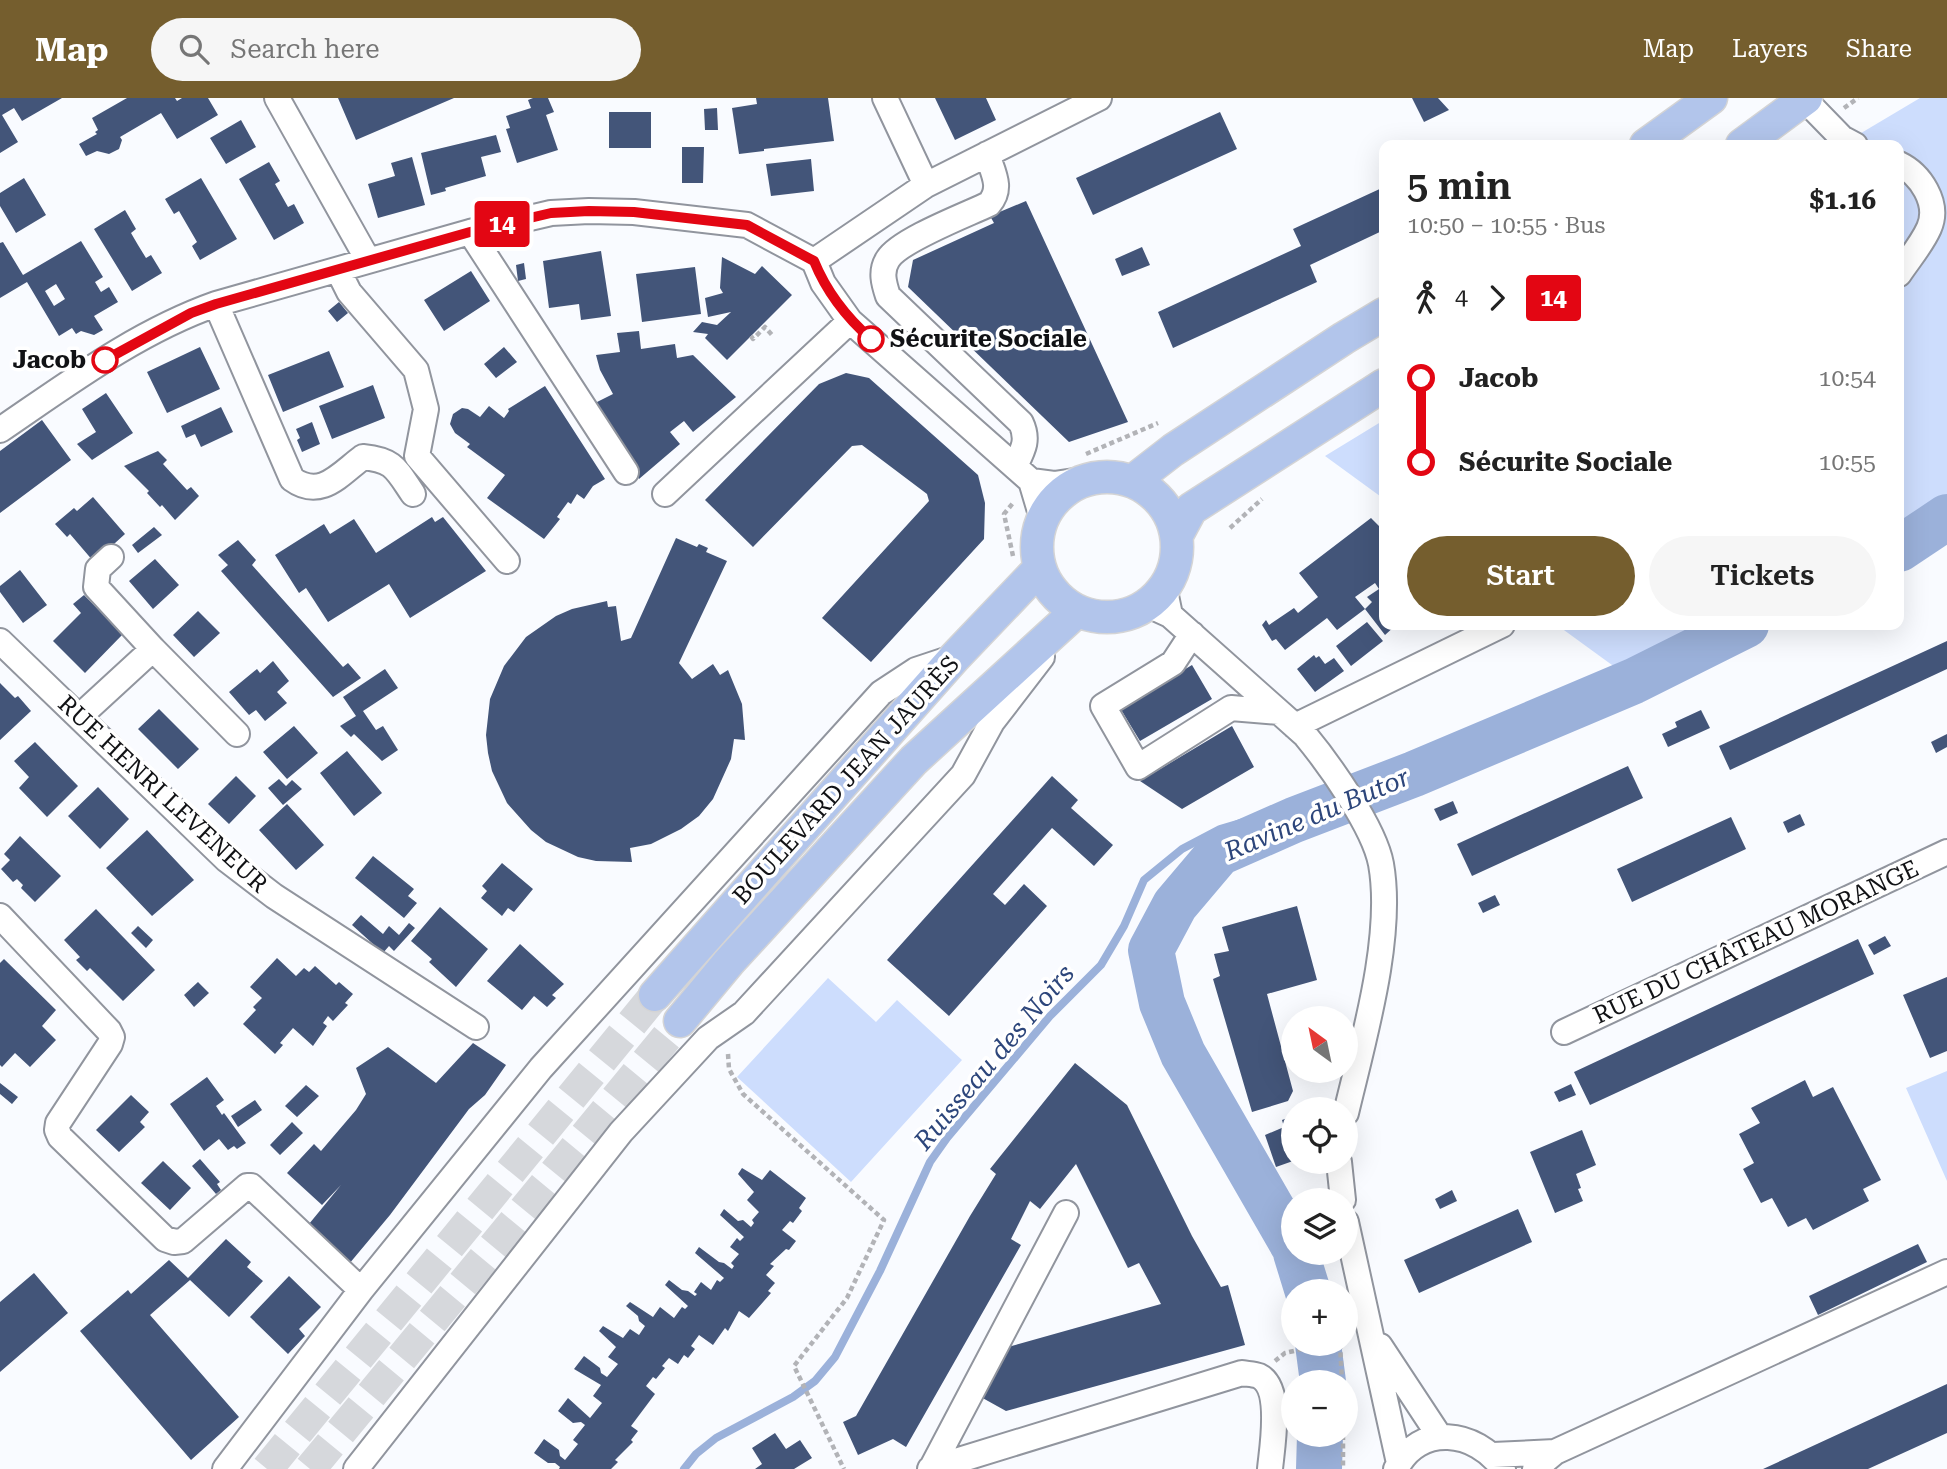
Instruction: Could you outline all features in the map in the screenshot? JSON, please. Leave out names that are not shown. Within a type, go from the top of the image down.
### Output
[{"type":"main road","points":[[1653,140],[1711,98]]},
{"type":"main road","points":[[1749,140],[1805,99]]},
{"type":"main road","points":[[1133,481],[1173,450],[1379,317]]},
{"type":"main road","points":[[1177,535],[1161,500],[1133,481],[1083,468],[1042,518],[1036,546],[1040,568],[1057,597],[1077,611],[1096,616],[1120,616],[1160,602],[1171,578],[1177,535],[1191,509],[1379,388]]},
{"type":"main road","name":"BOULEVARD JEAN JAURÈS","points":[[655,995],[955,657],[1040,568]]},
{"type":"main road","name":"BOULEVARD JEAN JAURÈS","points":[[680,1021],[729,962],[914,760],[1077,611]]},
{"type":"street","points":[[277,98],[368,260]]},
{"type":"street","points":[[885,98],[926,185]]},
{"type":"street","points":[[814,261],[926,185],[1099,98]]},
{"type":"street","points":[[1805,99],[1846,140]]},
{"type":"street","points":[[987,155],[998,186],[995,197],[989,204],[903,245],[888,258],[883,271],[883,283],[888,296],[1021,423],[1026,444],[1023,474],[1042,518]]},
{"type":"street","points":[[1904,167],[1926,188],[1931,208],[1931,226],[1904,266]]},
{"type":"street","points":[[0,429],[144,336],[216,304],[470,232],[551,213],[634,212],[747,225],[814,261],[823,283],[850,321],[1023,474],[1054,484],[1083,468]]},
{"type":"street","points":[[470,232],[626,472]]},
{"type":"street","points":[[338,270],[349,292],[416,370],[426,409],[417,457],[507,561]]},
{"type":"street","points":[[216,304],[292,479],[303,487],[318,487],[332,482],[363,457],[382,459],[397,469],[413,494]]},
{"type":"street","points":[[665,494],[850,321]]},
{"type":"street","points":[[111,557],[98,569],[96,587],[237,734]]},
{"type":"street","points":[[1160,602],[1287,719],[1324,758],[1372,837],[1381,864],[1384,904],[1380,958],[1350,1097]]},
{"type":"street","points":[[356,1469],[621,1132],[708,1038],[744,1013],[963,775],[992,722],[1077,611]]},
{"type":"street","points":[[1192,634],[1173,663],[1103,706],[1138,767],[1231,708],[1287,719],[1491,630]]},
{"type":"street","name":"RUE HENRI LEVENEUR","points":[[0,641],[227,860],[274,896],[476,1027]]},
{"type":"street","points":[[79,718],[153,649]]},
{"type":"street","points":[[225,1469],[361,1290],[541,1068],[881,693],[916,670],[955,657]]},
{"type":"street","name":"RUE DU CHÂTEAU MORANGE","points":[[1564,1032],[1947,852]]},
{"type":"street","points":[[0,916],[112,1037],[58,1123],[60,1137],[165,1239],[183,1241],[247,1186],[251,1186],[361,1290]]},
{"type":"street","points":[[931,1469],[1066,1213]]},
{"type":"street","points":[[1356,1265],[1397,1466]]},
{"type":"street","points":[[1397,1466],[1410,1450],[1440,1437],[1460,1437],[1478,1443],[1498,1462],[1555,1452],[1947,1272]]},
{"type":"street","points":[[1372,1334],[1440,1437]]},
{"type":"street","points":[[931,1469],[1242,1373],[1258,1375],[1267,1383],[1273,1402],[1275,1425],[1270,1469]]},
{"type":"street","points":[[1535,1469],[1555,1452]]},
{"type":"path","points":[[751,336],[753,339],[765,327],[773,336]]},
{"type":"path","points":[[1083,468],[1126,439],[1164,420]]},
{"type":"path","points":[[726,1026],[729,1069],[743,1094],[884,1220],[847,1298],[794,1366],[844,1469]]},
{"type":"path","points":[[1343,1447],[1343,1469]]},
{"type":"shaded area","points":[[1920,98],[1947,98],[1947,517],[1904,546],[1904,140],[1849,140]]},
{"type":"shaded area","points":[[1379,423],[1379,495],[1325,456]]},
{"type":"shaded area","points":[[1564,630],[1736,630],[1634,681]]},
{"type":"shaded area","points":[[828,978],[876,1022],[897,1000],[962,1060],[851,1182],[737,1077]]},
{"type":"shaded area","points":[[1947,1071],[1947,1181],[1906,1088]]},
{"type":"building","points":[[0,98],[62,98],[22,121],[14,108],[2,115],[18,142],[0,153]]},
{"type":"building","points":[[127,98],[175,98],[177,101],[182,98],[208,98],[218,115],[177,139],[161,113],[120,137],[122,140],[119,149],[109,154],[97,151],[86,156],[79,144],[97,134],[95,132],[98,130],[92,118]]},
{"type":"building","points":[[338,98],[454,98],[356,140]]},
{"type":"building","points":[[548,98],[554,112],[546,115],[558,150],[517,163],[506,129],[510,128],[506,116],[531,108],[528,100]]},
{"type":"building","points":[[756,98],[828,98],[834,141],[739,154],[732,108],[757,104]]},
{"type":"building","points":[[935,98],[986,98],[996,120],[955,140]]},
{"type":"building","points":[[1412,98],[1438,98],[1449,110],[1424,122]]},
{"type":"building","points":[[717,108],[718,130],[705,130],[704,109]]},
{"type":"building","points":[[609,112],[651,112],[651,148],[609,148]]},
{"type":"building","points":[[1220,112],[1237,149],[1093,215],[1076,178]]},
{"type":"building","points":[[241,120],[256,147],[226,164],[210,138]]},
{"type":"building","points":[[496,135],[501,152],[481,157],[486,176],[431,195],[421,153]]},
{"type":"building","points":[[682,147],[704,147],[703,183],[682,183]]},
{"type":"building","points":[[412,157],[425,205],[378,218],[368,184],[395,176],[391,163]]},
{"type":"building","points":[[811,159],[814,191],[771,196],[766,164]]},
{"type":"building","points":[[269,162],[280,181],[275,184],[288,207],[294,204],[304,223],[274,240],[239,179]]},
{"type":"building","points":[[24,178],[46,215],[16,233],[0,206],[0,193]]},
{"type":"building","points":[[201,178],[237,239],[200,260],[192,246],[197,242],[179,211],[174,214],[165,199]]},
{"type":"building","points":[[1379,189],[1379,232],[1310,265],[1317,282],[1173,348],[1158,312],[1301,246],[1293,229]]},
{"type":"building","points":[[1026,201],[1128,422],[1069,442],[908,287],[913,260],[994,223],[990,216]]},
{"type":"building","points":[[125,210],[136,229],[131,233],[138,245],[146,258],[151,255],[162,273],[132,291],[94,229]]},
{"type":"building","points":[[81,241],[103,277],[95,282],[101,292],[109,287],[118,302],[94,316],[103,330],[94,335],[81,331],[76,334],[72,328],[59,336],[27,282],[0,298],[0,243],[3,242],[23,275]],"holes":[[[56,284],[65,299],[54,306],[45,291]]]},
{"type":"building","points":[[1142,247],[1150,265],[1122,276],[1115,259]]},
{"type":"building","points":[[601,251],[611,316],[581,320],[579,304],[549,308],[543,261]]},
{"type":"building","points":[[722,257],[755,274],[762,266],[792,295],[727,360],[705,338],[708,334],[693,332],[702,322],[717,325],[731,312],[708,317],[705,298],[723,293],[720,288]]},
{"type":"building","points":[[524,263],[526,279],[518,281],[516,265]]},
{"type":"building","points":[[695,267],[701,314],[642,322],[636,274]]},
{"type":"building","points":[[471,271],[490,301],[444,331],[424,300]]},
{"type":"building","points":[[339,302],[348,313],[337,322],[328,311]]},
{"type":"building","points":[[639,331],[641,349],[675,344],[677,358],[693,355],[736,397],[693,432],[684,421],[670,432],[680,444],[639,479],[591,405],[613,394],[600,370],[596,355],[620,352],[617,333]]},
{"type":"building","points":[[200,347],[220,389],[167,413],[147,372]]},
{"type":"building","points":[[504,347],[517,362],[496,378],[484,364]]},
{"type":"building","points":[[329,351],[344,387],[283,412],[268,375]]},
{"type":"building","points":[[846,373],[869,378],[978,475],[985,503],[984,539],[871,662],[822,618],[929,501],[927,494],[862,445],[852,446],[753,547],[705,500],[819,384]]},
{"type":"building","points":[[373,385],[385,418],[332,439],[319,406]]},
{"type":"building","points":[[545,386],[605,479],[593,486],[584,499],[577,494],[571,504],[568,502],[557,517],[560,519],[544,539],[487,498],[505,475],[467,447],[470,444],[455,433],[450,424],[453,414],[462,408],[480,417],[489,406],[504,418],[508,409]]},
{"type":"building","points":[[106,393],[133,433],[92,460],[77,444],[96,432],[82,409]]},
{"type":"building","points":[[221,407],[233,432],[201,447],[195,434],[186,438],[181,426]]},
{"type":"building","points":[[42,420],[71,460],[0,513],[0,451]]},
{"type":"building","points":[[312,422],[320,444],[302,452],[296,429]]},
{"type":"building","points":[[158,451],[167,460],[163,464],[187,490],[191,487],[199,496],[175,520],[124,466]]},
{"type":"building","points":[[93,497],[125,534],[94,562],[70,534],[67,537],[55,524],[74,508],[77,511]]},
{"type":"building","points":[[432,517],[435,522],[443,517],[486,571],[410,618],[389,584],[328,622],[306,588],[299,593],[275,555],[324,524],[330,534],[354,519],[376,553]]},
{"type":"building","points":[[1371,518],[1379,526],[1379,589],[1375,583],[1355,597],[1365,609],[1337,630],[1327,618],[1285,650],[1276,639],[1272,641],[1262,625],[1266,620],[1269,625],[1294,608],[1298,613],[1318,597],[1299,573]]},
{"type":"building","points":[[154,527],[162,535],[138,553],[132,545]]},
{"type":"building","points":[[676,538],[697,547],[699,544],[708,548],[706,552],[727,561],[679,663],[692,679],[713,664],[720,675],[728,670],[742,704],[745,740],[734,739],[731,759],[713,799],[699,816],[681,829],[651,844],[630,848],[632,862],[596,861],[578,857],[546,842],[531,830],[507,803],[492,771],[488,753],[486,735],[490,699],[504,666],[526,637],[556,616],[572,609],[607,601],[608,607],[616,606],[621,641],[631,638]]},
{"type":"building","points":[[238,540],[256,560],[252,565],[343,667],[348,663],[361,678],[333,697],[221,571],[228,565],[218,555]]},
{"type":"building","points":[[155,559],[179,585],[153,609],[129,581]]},
{"type":"building","points":[[20,570],[47,605],[23,623],[0,592],[0,586]]},
{"type":"building","points":[[1379,589],[1379,627],[1365,609],[1372,602],[1367,597]]},
{"type":"building","points":[[84,595],[123,634],[85,673],[53,641],[81,613],[73,604]]},
{"type":"building","points":[[198,611],[220,633],[194,657],[173,635]]},
{"type":"building","points":[[1367,622],[1383,641],[1351,666],[1336,646]]},
{"type":"building","points":[[1947,641],[1947,669],[1730,770],[1719,746]]},
{"type":"building","points":[[1314,655],[1316,658],[1319,656],[1325,664],[1334,658],[1344,671],[1315,692],[1297,669]]},
{"type":"building","points":[[273,661],[289,681],[277,692],[287,703],[265,721],[256,710],[249,715],[229,692],[257,669],[260,673]]},
{"type":"building","points":[[1192,665],[1212,699],[1140,741],[1120,708]]},
{"type":"building","points":[[385,669],[398,688],[363,711],[376,730],[383,726],[398,750],[382,761],[354,734],[351,737],[340,726],[356,716],[343,697]]},
{"type":"building","points":[[0,683],[15,698],[18,696],[31,711],[0,740]]},
{"type":"building","points":[[159,709],[199,749],[178,769],[138,729]]},
{"type":"building","points":[[1701,710],[1710,728],[1668,747],[1662,734],[1677,727],[1675,722]]},
{"type":"building","points":[[294,726],[318,753],[287,779],[263,752]]},
{"type":"building","points":[[1232,726],[1254,767],[1182,809],[1140,781]]},
{"type":"building","points":[[1947,734],[1947,747],[1936,753],[1931,742]]},
{"type":"building","points":[[35,742],[78,786],[47,817],[19,788],[29,777],[14,761]]},
{"type":"building","points":[[347,751],[382,793],[354,816],[320,773]]},
{"type":"building","points":[[1628,766],[1643,798],[1472,876],[1457,844]]},
{"type":"building","points":[[236,776],[256,796],[229,824],[208,804]]},
{"type":"building","points":[[1052,776],[1078,800],[1071,808],[1113,845],[1094,866],[1052,828],[993,894],[1005,905],[1024,884],[1047,906],[949,1016],[887,960]]},
{"type":"building","points":[[279,779],[286,786],[292,780],[302,789],[283,805],[268,788]]},
{"type":"building","points":[[98,787],[129,819],[100,849],[68,816]]},
{"type":"building","points":[[1453,801],[1458,813],[1440,821],[1434,809]]},
{"type":"building","points":[[287,804],[324,845],[296,870],[259,830]]},
{"type":"building","points":[[1800,814],[1805,825],[1788,833],[1783,822]]},
{"type":"building","points":[[1731,817],[1746,849],[1632,902],[1617,869]]},
{"type":"building","points":[[147,830],[194,880],[152,916],[106,868]]},
{"type":"building","points":[[20,836],[61,876],[35,902],[21,888],[23,885],[17,879],[13,882],[1,869],[10,860],[4,854]]},
{"type":"building","points":[[373,856],[414,889],[408,896],[417,903],[404,918],[355,878]]},
{"type":"building","points":[[502,863],[533,889],[514,912],[508,908],[502,916],[481,898],[487,891],[482,886]]},
{"type":"building","points":[[1495,895],[1500,905],[1483,913],[1478,903]]},
{"type":"building","points":[[1297,906],[1317,980],[1267,994],[1281,1046],[1281,1083],[1291,1083],[1293,1091],[1290,1097],[1281,1097],[1281,1103],[1252,1112],[1213,979],[1220,976],[1214,954],[1229,951],[1222,927]]},
{"type":"building","points":[[440,907],[488,949],[456,987],[429,962],[432,959],[411,941]]},
{"type":"building","points":[[96,909],[155,970],[123,1001],[90,968],[87,971],[76,960],[80,957],[64,940]]},
{"type":"building","points":[[361,915],[383,934],[389,926],[399,935],[409,923],[415,928],[394,951],[389,946],[383,953],[352,925]]},
{"type":"building","points":[[138,926],[153,940],[146,948],[131,933]]},
{"type":"building","points":[[1885,936],[1891,946],[1874,955],[1868,945]]},
{"type":"building","points":[[1858,939],[1874,974],[1590,1105],[1574,1072]]},
{"type":"building","points":[[520,944],[564,984],[552,995],[556,998],[547,1007],[534,996],[522,1010],[487,981]]},
{"type":"building","points":[[277,958],[296,976],[304,968],[309,972],[315,966],[336,985],[339,982],[353,994],[345,1003],[348,1005],[333,1021],[328,1016],[323,1023],[327,1026],[313,1046],[293,1028],[280,1043],[283,1045],[275,1054],[243,1024],[256,1010],[253,1007],[262,998],[250,987]]},
{"type":"building","points":[[4,959],[56,1010],[42,1026],[56,1040],[30,1067],[15,1053],[2,1067],[0,1065],[0,963]]},
{"type":"building","points":[[1947,977],[1947,1051],[1930,1058],[1903,995]]},
{"type":"building","points":[[198,982],[209,993],[194,1007],[184,995]]},
{"type":"building","points":[[473,1043],[506,1065],[349,1264],[309,1224],[341,1185],[322,1205],[287,1173],[314,1144],[321,1151],[356,1110],[366,1094],[356,1068],[388,1047],[436,1083]]},
{"type":"building","points":[[1075,1063],[1127,1105],[1192,1236],[1221,1287],[1228,1285],[1245,1345],[1006,1411],[979,1396],[1008,1347],[1161,1304],[1139,1263],[1128,1268],[1076,1164],[1040,1209],[1030,1201],[1011,1239],[1021,1245],[906,1447],[893,1439],[858,1455],[843,1422],[856,1416],[996,1174],[990,1169]]},
{"type":"building","points":[[207,1077],[224,1100],[216,1106],[246,1143],[237,1149],[234,1146],[228,1150],[219,1139],[204,1151],[170,1104]]},
{"type":"building","points":[[1805,1080],[1813,1097],[1833,1087],[1881,1180],[1863,1189],[1869,1201],[1813,1230],[1806,1218],[1788,1227],[1772,1198],[1761,1203],[1743,1169],[1754,1163],[1739,1134],[1760,1123],[1751,1108]]},
{"type":"building","points":[[0,1083],[18,1097],[12,1104],[0,1094]]},
{"type":"building","points":[[1571,1084],[1576,1095],[1559,1102],[1554,1092]]},
{"type":"building","points":[[306,1085],[319,1096],[297,1117],[285,1106]]},
{"type":"building","points":[[131,1095],[149,1112],[140,1122],[145,1127],[119,1152],[96,1130]]},
{"type":"building","points":[[255,1100],[262,1110],[238,1127],[231,1116]]},
{"type":"building","points":[[292,1122],[303,1133],[280,1155],[270,1145]]},
{"type":"building","points":[[1281,1128],[1281,1165],[1276,1167],[1265,1135]]},
{"type":"building","points":[[1582,1130],[1596,1165],[1576,1174],[1583,1201],[1555,1213],[1530,1152]]},
{"type":"building","points":[[200,1159],[220,1182],[217,1184],[221,1190],[216,1194],[192,1166]]},
{"type":"building","points":[[163,1161],[191,1188],[170,1210],[141,1183]]},
{"type":"building","points":[[742,1168],[762,1180],[770,1170],[806,1198],[799,1208],[802,1211],[793,1223],[790,1221],[782,1230],[796,1241],[789,1250],[786,1249],[770,1264],[774,1266],[766,1275],[775,1283],[768,1291],[771,1293],[749,1318],[739,1311],[728,1331],[725,1328],[713,1345],[699,1335],[691,1346],[695,1349],[688,1358],[684,1355],[678,1364],[669,1358],[656,1379],[653,1377],[646,1386],[655,1394],[631,1426],[638,1431],[631,1440],[633,1442],[615,1460],[618,1462],[611,1469],[559,1469],[555,1463],[548,1463],[534,1453],[544,1439],[559,1450],[560,1456],[565,1460],[578,1444],[573,1440],[585,1425],[581,1422],[573,1423],[558,1411],[568,1398],[590,1418],[602,1403],[593,1396],[601,1385],[574,1369],[584,1356],[607,1377],[618,1364],[608,1357],[616,1347],[599,1331],[603,1326],[623,1338],[630,1329],[639,1335],[645,1326],[626,1306],[630,1302],[653,1317],[660,1307],[674,1318],[682,1307],[685,1309],[688,1306],[665,1285],[669,1280],[695,1296],[697,1294],[694,1292],[701,1282],[711,1290],[717,1280],[720,1282],[724,1278],[695,1253],[699,1247],[719,1262],[732,1269],[734,1266],[731,1263],[739,1254],[730,1247],[737,1238],[740,1241],[744,1237],[720,1215],[724,1209],[738,1221],[743,1220],[751,1227],[754,1223],[752,1220],[759,1212],[747,1200],[754,1192],[738,1174]]},
{"type":"building","points":[[1452,1190],[1457,1201],[1440,1209],[1435,1199]]},
{"type":"building","points":[[1518,1209],[1532,1242],[1419,1293],[1404,1260]]},
{"type":"building","points":[[226,1239],[251,1262],[247,1267],[263,1281],[229,1317],[190,1280],[150,1315],[239,1417],[191,1460],[80,1331],[128,1290],[131,1294],[169,1260],[188,1278]]},
{"type":"building","points":[[1918,1244],[1927,1262],[1818,1315],[1809,1296]]},
{"type":"building","points":[[34,1273],[68,1313],[0,1372],[0,1302]]},
{"type":"building","points":[[289,1276],[321,1307],[299,1329],[305,1336],[288,1354],[250,1317]]},
{"type":"building","points":[[1947,1384],[1947,1433],[1868,1469],[1763,1469]]},
{"type":"building","points":[[775,1433],[786,1449],[800,1440],[812,1458],[794,1469],[755,1469],[762,1464],[752,1448]]},
{"type":"waterway","name":"Ravine du Butor","points":[[1904,546],[1947,517]]},
{"type":"waterway","name":"Ravine du Butor","points":[[1281,1224],[1183,1054],[1162,1003],[1151,950],[1175,905],[1219,853],[1634,681],[1736,630]]},
{"type":"waterway","name":"Ruisseau des Noirs","points":[[684,1469],[696,1454],[716,1438],[793,1397],[815,1381],[835,1357],[880,1271],[930,1162],[947,1138],[1050,1016],[1101,965],[1124,926],[1144,880],[1182,849],[1220,829],[1247,821],[1294,820]]},
{"type":"waterway","name":"Ravine du Butor","points":[[1300,1265],[1304,1279]]},
{"type":"waterway","name":"Ravine du Butor","points":[[1320,1356],[1321,1370]]},
{"type":"waterway","name":"Ravine du Butor","points":[[1319,1469],[1320,1447]]},
{"type":"tunnel","points":[[267,1469],[655,995]]},
{"type":"tunnel","points":[[310,1469],[680,1021]]},
{"type":"bus line","name":"14","points":[[105,360],[144,336],[216,304],[470,232],[551,213],[589,211],[634,212],[747,225],[814,261],[823,283],[850,321],[871,339]]},
{"type":"place","name":"Sécurite Sociale","points":[[871,339]]},
{"type":"place","name":"Jacob","points":[[105,360]]}]
